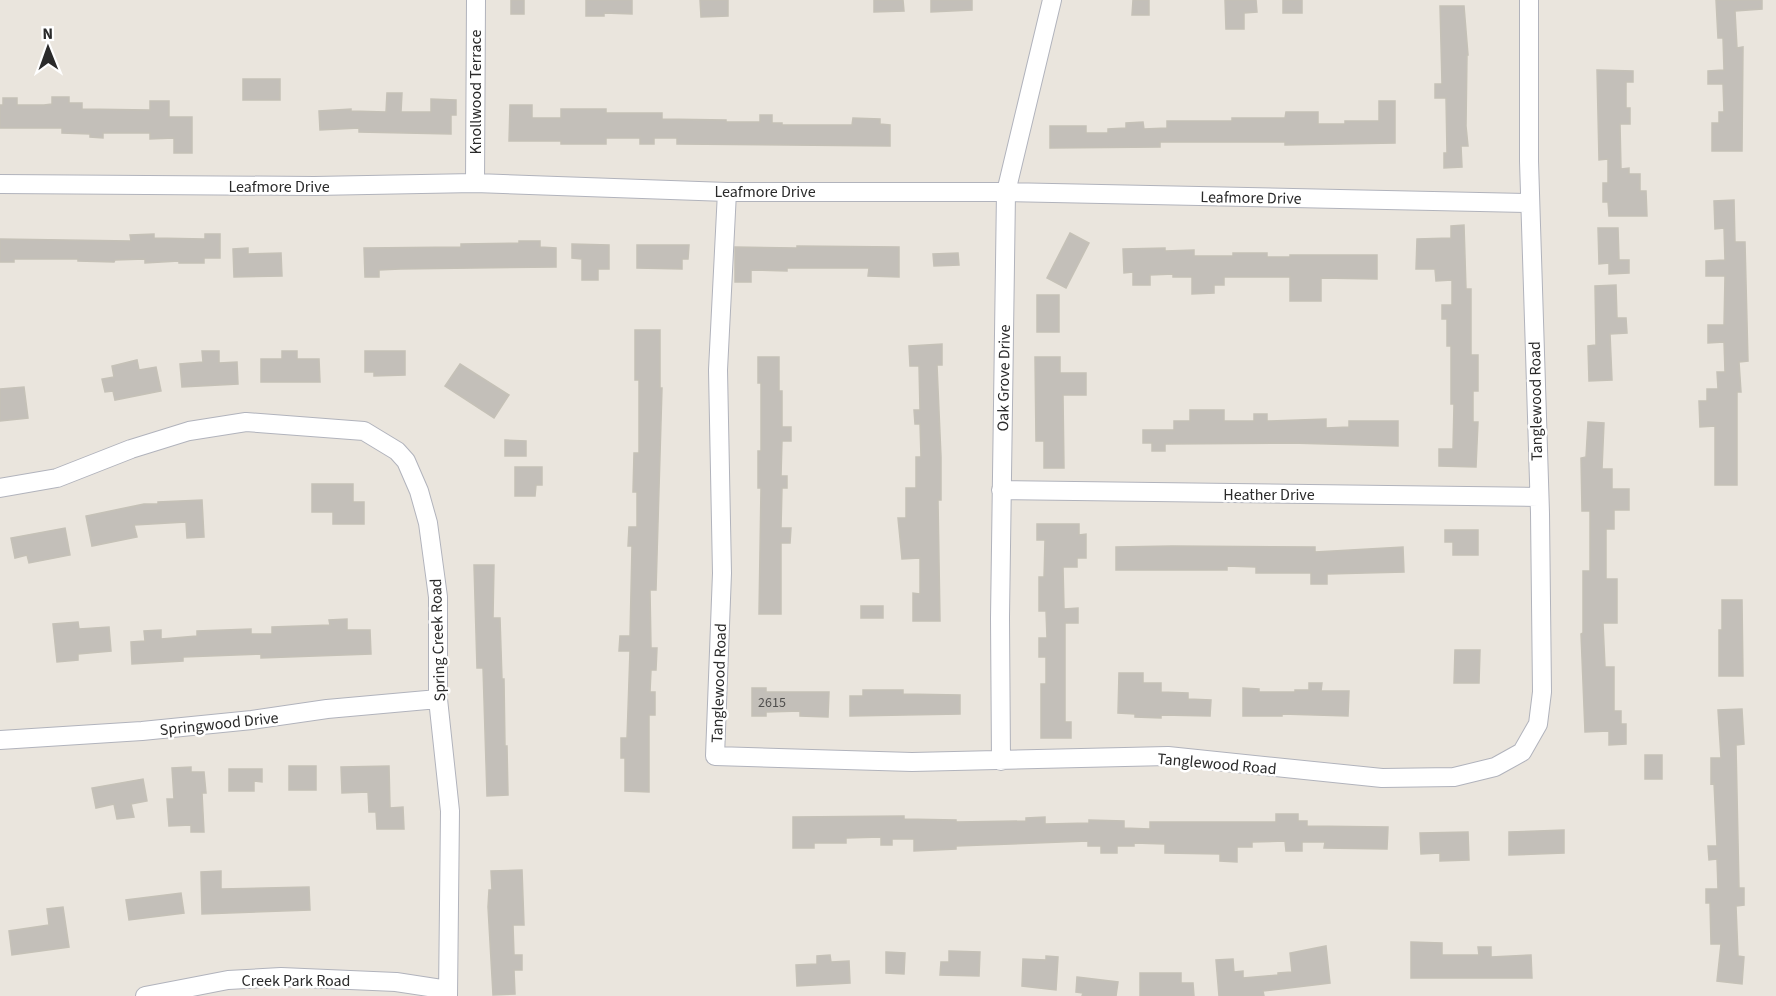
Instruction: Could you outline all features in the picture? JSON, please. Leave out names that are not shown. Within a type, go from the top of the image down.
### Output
[{"type":"street","name":"Knollwood Terrace","points":[[475,183],[476,0]]},
{"type":"street","name":"Oak Grove Drive","points":[[1001,761],[1001,490],[1006,192],[1052,0]]},
{"type":"street","name":"Tanglewood Road","points":[[727,192],[718,370],[722,573],[715,756],[912,762],[1168,756],[1382,778],[1454,777],[1496,767],[1522,752],[1538,724],[1542,692],[1540,513],[1530,203],[1529,0]]},
{"type":"street","name":"Leafmore Drive","points":[[0,184],[314,186],[475,183],[727,192],[1006,192],[1530,203]]},
{"type":"street","name":"Spring Creek Road","points":[[0,488],[57,478],[131,449],[189,432],[246,422],[364,431],[397,451],[406,461],[419,491],[428,523],[438,597],[438,699],[450,811],[448,993]]},
{"type":"street","name":"Heather Drive","points":[[1001,490],[1538,497]]},
{"type":"street","name":"Springwood Drive","points":[[0,740],[142,731],[252,720],[327,709],[438,699]]},
{"type":"street","name":"Creek Park Road","points":[[145,996],[228,980],[281,977],[396,982],[448,993]]},
{"type":"building","points":[[511,0],[524,0],[524,14],[511,14]]},
{"type":"building","points":[[586,0],[632,0],[632,14],[604,13],[604,16],[586,16]]},
{"type":"building","points":[[700,0],[728,0],[728,16],[701,17]]},
{"type":"building","points":[[874,0],[903,0],[904,11],[874,12]]},
{"type":"building","points":[[931,0],[972,0],[972,10],[931,12]]},
{"type":"building","points":[[1133,0],[1149,0],[1149,15],[1132,15]]},
{"type":"building","points":[[1225,0],[1256,0],[1257,12],[1244,13],[1244,29],[1226,29]]},
{"type":"building","points":[[1283,0],[1302,0],[1302,13],[1283,13]]},
{"type":"building","points":[[1716,0],[1762,0],[1762,9],[1735,11],[1737,48],[1743,47],[1742,151],[1712,151],[1712,123],[1719,123],[1719,112],[1724,112],[1723,84],[1708,84],[1708,71],[1724,70],[1723,38],[1718,38]]},
{"type":"building","points":[[1440,6],[1464,6],[1468,55],[1466,126],[1468,146],[1461,146],[1462,167],[1444,168],[1444,153],[1447,153],[1446,98],[1435,98],[1435,84],[1442,84]]},
{"type":"building","points":[[1597,70],[1633,71],[1633,82],[1626,82],[1626,108],[1630,108],[1630,124],[1620,124],[1621,169],[1629,168],[1629,174],[1640,174],[1640,191],[1646,191],[1647,216],[1609,216],[1608,202],[1603,202],[1603,183],[1608,183],[1608,159],[1599,160]]},
{"type":"building","points":[[243,79],[280,79],[280,100],[243,100]]},
{"type":"building","points":[[387,93],[402,93],[401,112],[431,112],[431,99],[456,100],[456,115],[451,115],[451,134],[359,132],[359,128],[320,130],[319,111],[351,109],[351,111],[386,112]]},
{"type":"building","points":[[52,97],[69,97],[69,103],[82,103],[82,109],[150,110],[150,101],[169,101],[169,117],[192,117],[192,153],[174,153],[174,138],[150,139],[150,133],[103,133],[103,138],[90,137],[90,134],[62,133],[62,128],[0,128],[0,105],[3,105],[3,98],[17,98],[17,105],[44,105],[52,104]]},
{"type":"building","points":[[1379,101],[1395,101],[1395,143],[1285,145],[1285,142],[1160,142],[1160,147],[1050,148],[1050,126],[1086,126],[1086,133],[1108,133],[1108,129],[1126,128],[1126,123],[1143,122],[1144,129],[1167,128],[1167,121],[1285,118],[1286,112],[1318,112],[1318,124],[1345,124],[1345,121],[1379,121]]},
{"type":"building","points":[[510,105],[532,105],[532,118],[561,118],[561,109],[606,109],[606,113],[662,113],[662,119],[726,120],[726,122],[760,122],[760,115],[772,115],[772,123],[782,123],[782,125],[852,125],[853,118],[880,119],[880,124],[890,125],[890,146],[677,144],[677,138],[654,138],[654,144],[640,144],[640,138],[606,138],[606,144],[509,141]]},
{"type":"building","points":[[1734,200],[1735,242],[1745,242],[1748,361],[1739,362],[1741,392],[1737,392],[1737,485],[1715,485],[1715,426],[1700,427],[1699,401],[1707,401],[1707,389],[1718,389],[1717,372],[1725,372],[1724,342],[1708,343],[1708,325],[1724,325],[1725,276],[1706,276],[1706,261],[1725,260],[1724,228],[1715,229],[1714,201]]},
{"type":"building","points":[[1464,225],[1466,289],[1471,289],[1471,355],[1478,355],[1478,391],[1473,391],[1473,422],[1478,422],[1476,467],[1439,466],[1439,449],[1453,449],[1454,404],[1451,404],[1451,346],[1447,346],[1447,319],[1442,319],[1442,305],[1452,305],[1452,280],[1436,281],[1435,269],[1416,269],[1417,239],[1451,238],[1451,226]]},
{"type":"building","points":[[1598,228],[1618,228],[1619,260],[1629,260],[1629,273],[1609,274],[1609,263],[1599,264]]},
{"type":"building","points":[[1070,233],[1089,243],[1066,288],[1047,278]]},
{"type":"building","points":[[154,234],[154,238],[205,239],[205,234],[220,234],[220,258],[204,258],[204,263],[179,263],[179,261],[145,263],[145,259],[115,260],[114,262],[78,261],[78,259],[14,259],[14,262],[0,262],[0,239],[131,241],[130,235]]},
{"type":"building","points":[[519,241],[540,241],[540,247],[556,248],[556,267],[379,270],[379,277],[365,277],[364,248],[461,247],[461,244],[519,243]]},
{"type":"building","points":[[572,244],[609,245],[609,269],[598,269],[598,280],[582,280],[582,259],[572,258]]},
{"type":"building","points":[[637,245],[689,245],[688,259],[682,259],[682,269],[637,268]]},
{"type":"building","points":[[797,246],[899,247],[899,277],[868,276],[869,268],[787,268],[787,271],[751,270],[751,282],[735,282],[735,247],[797,248]]},
{"type":"building","points":[[248,248],[248,254],[281,253],[282,276],[234,277],[233,249]]},
{"type":"building","points":[[1165,248],[1165,251],[1194,250],[1194,256],[1233,256],[1233,253],[1267,253],[1267,257],[1377,255],[1377,279],[1321,278],[1321,301],[1290,301],[1290,277],[1224,277],[1224,285],[1214,285],[1214,293],[1192,294],[1192,277],[1173,277],[1173,274],[1150,275],[1150,285],[1133,285],[1133,272],[1124,273],[1123,249]]},
{"type":"building","points":[[958,253],[959,265],[934,266],[933,254]]},
{"type":"building","points":[[1616,285],[1617,318],[1626,318],[1627,333],[1610,334],[1612,380],[1589,381],[1588,346],[1596,345],[1595,286]]},
{"type":"building","points":[[1037,295],[1059,295],[1059,332],[1037,332]]},
{"type":"building","points":[[635,330],[660,330],[660,388],[662,388],[656,590],[650,590],[651,648],[657,648],[656,670],[651,670],[650,692],[655,692],[655,715],[649,715],[649,792],[625,791],[625,758],[621,758],[621,738],[627,738],[630,651],[619,651],[620,636],[630,636],[632,546],[628,546],[629,527],[637,527],[637,492],[633,492],[634,453],[639,453],[639,380],[635,380]]},
{"type":"building","points":[[942,344],[942,365],[937,365],[941,457],[941,500],[938,500],[940,621],[913,621],[913,593],[920,594],[920,558],[902,559],[898,518],[906,518],[906,488],[916,488],[916,457],[921,457],[920,424],[915,424],[914,410],[920,410],[919,366],[910,366],[909,346]]},
{"type":"building","points":[[202,351],[219,351],[219,363],[237,362],[238,384],[182,387],[180,364],[203,362]]},
{"type":"building","points":[[282,351],[297,351],[297,359],[319,359],[320,382],[261,382],[261,359],[282,359]]},
{"type":"building","points":[[365,351],[405,351],[405,375],[374,376],[374,372],[365,372]]},
{"type":"building","points":[[758,357],[779,357],[782,427],[791,427],[791,441],[782,441],[781,476],[787,476],[787,488],[782,488],[781,528],[791,528],[790,543],[781,543],[781,614],[759,614],[761,488],[758,488],[758,451],[761,451],[761,383],[758,383]]},
{"type":"building","points":[[1035,357],[1060,357],[1060,373],[1086,373],[1086,395],[1063,395],[1064,468],[1044,468],[1044,441],[1036,441]]},
{"type":"building","points":[[137,360],[139,370],[156,367],[161,391],[115,400],[113,391],[105,392],[102,379],[114,377],[112,366]]},
{"type":"building","points":[[460,364],[509,395],[494,418],[445,386]]},
{"type":"building","points":[[24,387],[28,418],[0,421],[0,389]]},
{"type":"building","points":[[1190,410],[1224,410],[1224,421],[1254,421],[1254,414],[1267,414],[1267,421],[1326,419],[1326,428],[1349,427],[1349,421],[1398,421],[1398,446],[1290,443],[1165,444],[1165,451],[1152,451],[1152,443],[1143,443],[1143,430],[1174,430],[1174,421],[1190,421]]},
{"type":"building","points":[[1588,422],[1604,423],[1602,469],[1612,469],[1612,489],[1629,489],[1629,510],[1614,510],[1614,529],[1606,529],[1606,579],[1617,579],[1617,623],[1603,623],[1605,667],[1614,667],[1614,711],[1621,711],[1621,724],[1626,724],[1626,744],[1609,745],[1609,731],[1585,732],[1581,634],[1583,633],[1583,571],[1590,571],[1590,511],[1582,511],[1581,458],[1586,457]]},
{"type":"building","points":[[505,440],[526,441],[526,456],[505,456]]},
{"type":"building","points":[[515,467],[542,467],[542,485],[536,485],[535,496],[515,496]]},
{"type":"building","points":[[312,484],[353,484],[353,502],[364,502],[364,524],[333,524],[333,512],[312,512]]},
{"type":"building","points":[[202,500],[204,537],[187,538],[186,522],[134,525],[137,537],[92,546],[86,516],[144,504],[158,504],[158,502]]},
{"type":"building","points":[[1037,524],[1079,524],[1079,535],[1086,534],[1086,558],[1077,558],[1077,567],[1063,567],[1064,609],[1078,608],[1078,623],[1065,623],[1065,722],[1071,722],[1071,738],[1041,738],[1041,684],[1046,684],[1046,657],[1039,657],[1039,638],[1047,638],[1046,611],[1039,611],[1039,577],[1044,577],[1045,540],[1037,540]]},
{"type":"building","points":[[65,528],[70,555],[29,563],[27,555],[15,558],[11,538]]},
{"type":"building","points":[[1445,530],[1478,530],[1478,555],[1453,555],[1453,542],[1445,542]]},
{"type":"building","points":[[1116,547],[1315,547],[1315,552],[1403,547],[1404,572],[1327,574],[1327,584],[1311,584],[1311,573],[1256,573],[1256,567],[1227,566],[1227,570],[1116,570]]},
{"type":"building","points":[[474,565],[494,565],[493,618],[500,618],[508,795],[487,796],[483,668],[477,668]]},
{"type":"building","points":[[1722,600],[1742,600],[1743,676],[1719,676],[1719,630],[1722,630]]},
{"type":"building","points":[[861,606],[883,606],[883,618],[861,618]]},
{"type":"building","points":[[347,619],[347,630],[370,630],[371,654],[261,658],[261,654],[183,657],[183,661],[132,664],[131,642],[145,641],[144,631],[161,630],[161,639],[197,636],[197,631],[251,629],[251,634],[272,634],[272,627],[330,625],[329,620]]},
{"type":"building","points":[[78,622],[79,629],[109,627],[111,651],[78,654],[78,660],[57,662],[53,624]]},
{"type":"building","points":[[1455,650],[1480,650],[1479,683],[1454,683]]},
{"type":"building","points":[[1119,673],[1143,673],[1143,683],[1161,683],[1161,692],[1188,693],[1188,699],[1211,700],[1210,716],[1161,715],[1161,718],[1135,717],[1135,714],[1118,713]]},
{"type":"building","points":[[1309,683],[1322,683],[1321,691],[1349,691],[1348,716],[1282,714],[1282,716],[1243,716],[1243,688],[1259,689],[1259,692],[1295,692],[1295,690],[1309,690]]},
{"type":"building","points":[[752,688],[766,688],[766,692],[829,692],[828,717],[800,716],[800,711],[766,712],[766,716],[752,716]]},
{"type":"building","points":[[863,690],[903,690],[903,694],[960,695],[960,714],[850,716],[850,696],[863,696]]},
{"type":"building","points":[[1742,709],[1744,744],[1736,745],[1739,888],[1744,888],[1744,905],[1736,906],[1738,956],[1744,957],[1742,984],[1717,981],[1721,944],[1711,944],[1710,903],[1706,903],[1706,889],[1718,889],[1717,859],[1709,860],[1708,846],[1717,846],[1711,758],[1721,758],[1718,710]]},
{"type":"building","points":[[1645,755],[1662,755],[1662,779],[1645,779]]},
{"type":"building","points":[[289,766],[316,766],[316,790],[289,790]]},
{"type":"building","points":[[389,766],[390,808],[403,807],[404,829],[377,829],[376,812],[369,812],[368,792],[342,793],[341,767]]},
{"type":"building","points":[[191,767],[191,772],[204,772],[206,793],[202,793],[204,832],[191,832],[191,825],[169,826],[167,799],[174,799],[172,768]]},
{"type":"building","points":[[229,769],[262,769],[262,782],[254,781],[254,791],[229,791]]},
{"type":"building","points":[[143,779],[147,801],[131,804],[134,817],[117,819],[114,804],[96,808],[92,788]]},
{"type":"building","points":[[1276,814],[1298,814],[1298,821],[1307,821],[1307,826],[1388,827],[1387,849],[1324,848],[1325,842],[1302,842],[1302,851],[1286,851],[1285,841],[1252,842],[1252,847],[1237,847],[1237,862],[1220,861],[1220,854],[1165,853],[1165,844],[1134,843],[1134,846],[1117,846],[1117,853],[1101,853],[1101,846],[1088,846],[1088,841],[956,846],[956,849],[914,851],[914,839],[892,839],[892,845],[881,845],[881,837],[846,838],[846,843],[814,843],[814,848],[793,848],[793,817],[904,816],[904,819],[956,820],[956,822],[1026,821],[1026,818],[1045,817],[1045,824],[1089,823],[1089,820],[1124,821],[1124,828],[1150,829],[1150,822],[1276,822]]},
{"type":"building","points":[[1564,830],[1564,853],[1509,855],[1509,832]]},
{"type":"building","points":[[1468,832],[1469,860],[1440,861],[1440,853],[1421,854],[1420,833]]},
{"type":"building","points":[[522,870],[524,925],[513,925],[514,955],[522,955],[522,970],[514,970],[515,994],[493,995],[488,907],[489,890],[492,890],[491,871]]},
{"type":"building","points":[[221,871],[221,889],[309,887],[310,910],[202,914],[201,872]]},
{"type":"building","points":[[181,893],[184,913],[129,920],[126,900]]},
{"type":"building","points":[[63,907],[69,947],[12,955],[9,931],[49,925],[47,909]]},
{"type":"building","points":[[1411,942],[1442,943],[1442,955],[1479,955],[1478,947],[1491,947],[1491,957],[1531,955],[1532,978],[1411,978]]},
{"type":"building","points":[[1326,946],[1330,983],[1263,991],[1264,996],[1219,996],[1216,960],[1233,959],[1234,972],[1243,971],[1243,978],[1278,975],[1278,973],[1292,972],[1290,953]]},
{"type":"building","points":[[949,951],[980,952],[979,976],[940,975],[941,962],[949,962]]},
{"type":"building","points":[[886,952],[905,953],[904,974],[886,973]]},
{"type":"building","points":[[830,955],[831,962],[849,961],[850,983],[797,986],[796,965],[817,964],[817,956]]},
{"type":"building","points":[[1046,956],[1058,957],[1056,990],[1022,986],[1023,959],[1046,960]]},
{"type":"building","points":[[1140,973],[1181,973],[1181,983],[1193,983],[1194,996],[1140,996]]},
{"type":"building","points":[[1077,977],[1118,982],[1116,996],[1082,996],[1083,993],[1076,992]]}]
